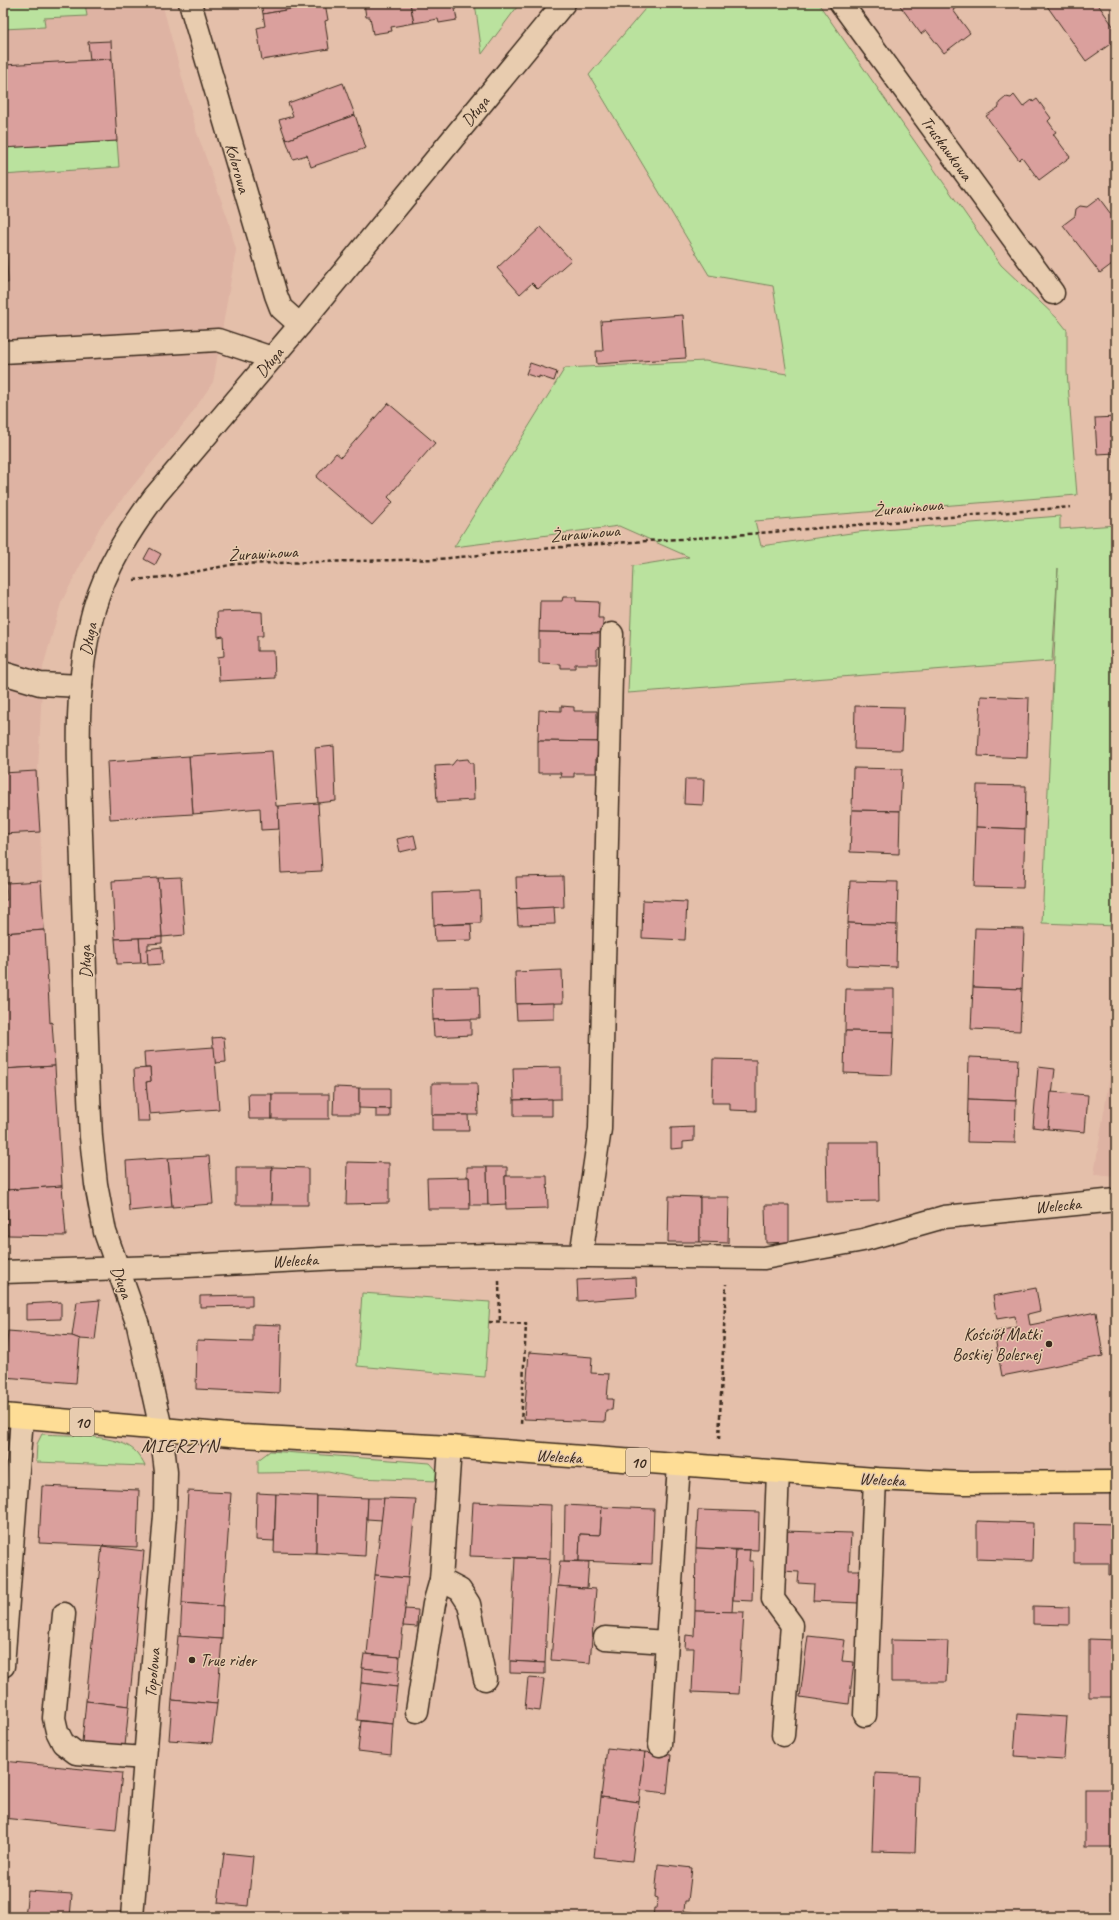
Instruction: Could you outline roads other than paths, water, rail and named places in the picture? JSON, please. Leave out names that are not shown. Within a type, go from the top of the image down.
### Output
[{"type":"main road","name":"Welecka","points":[[12,1416],[250,1436],[450,1447],[875,1479],[964,1483],[1116,1482]]},
{"type":"street","name":"Kolorowa","points":[[190,3],[276,295],[281,308],[300,325]]},
{"type":"street","name":"Długa","points":[[161,1429],[140,1332],[105,1232],[99,1205],[91,1137],[80,786],[81,686],[89,629],[104,582],[130,531],[147,508],[300,325],[564,3]]},
{"type":"street","name":"Truskawkowa","points":[[841,3],[1053,293]]},
{"type":"street","points":[[3,352],[218,340],[272,358]]},
{"type":"street","points":[[581,1256],[600,1128],[612,634]]},
{"type":"street","points":[[3,673],[40,684],[81,686]]},
{"type":"street","name":"Welecka","points":[[3,1272],[340,1258],[581,1256],[764,1258],[863,1240],[944,1217],[1116,1200]]},
{"type":"street","points":[[3,1666],[12,1416]]},
{"type":"street","name":"Topolowa","points":[[132,1917],[166,1486],[165,1458],[161,1429]]},
{"type":"street","points":[[417,1711],[433,1611],[441,1580],[450,1447]]},
{"type":"street","points":[[660,1744],[679,1465]]},
{"type":"street","points":[[778,1472],[773,1599],[792,1625],[783,1735]]},
{"type":"street","points":[[865,1715],[875,1479]]},
{"type":"street","points":[[441,1580],[460,1590],[469,1604],[485,1679]]},
{"type":"street","points":[[64,1614],[54,1718],[57,1731],[64,1743],[76,1753],[145,1758]]},
{"type":"street","points":[[605,1638],[667,1642]]},
{"type":"place","name":"Kościół Matki Boskiej Bolesnej","points":[[1049,1344]]},
{"type":"place","name":"True rider","points":[[192,1660]]},
{"type":"district","name":"MIERZYN","points":[[180,1445]]}]
